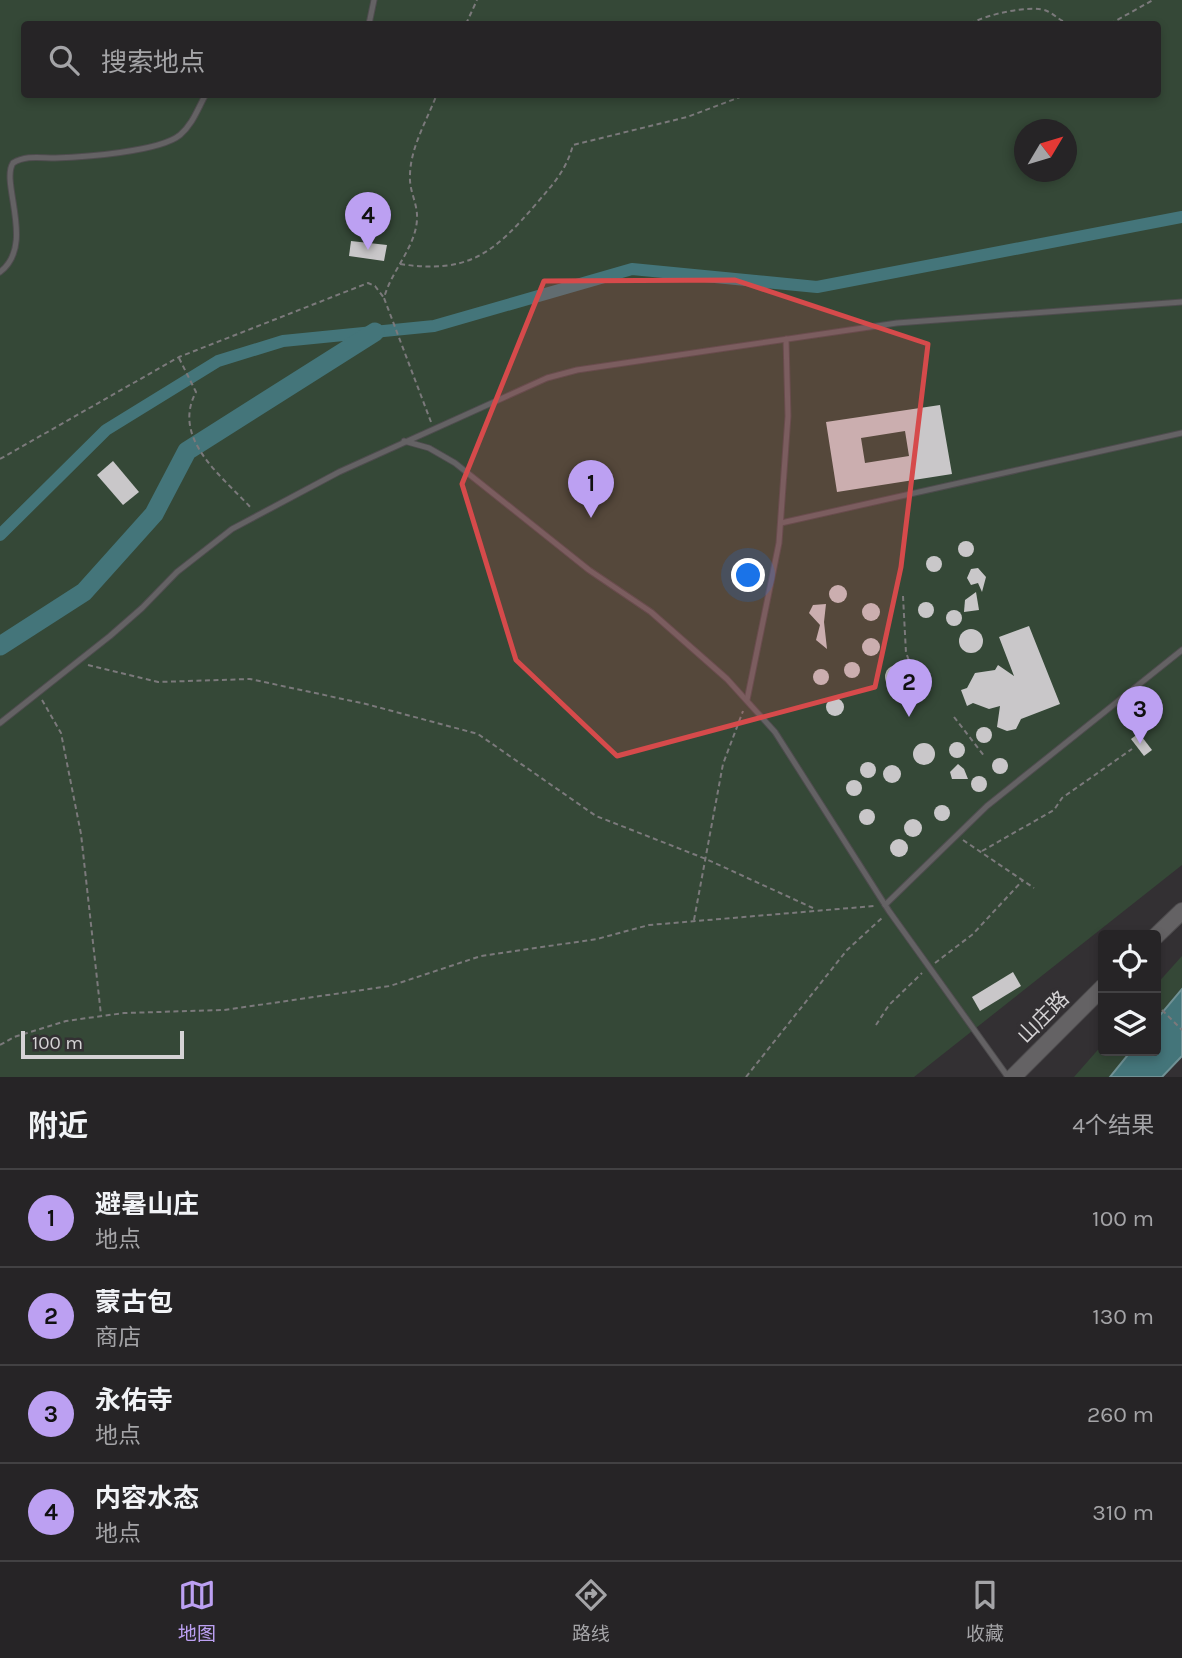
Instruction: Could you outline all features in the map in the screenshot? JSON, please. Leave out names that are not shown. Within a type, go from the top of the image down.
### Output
[{"type":"main road","points":[[1161,931],[1182,911]]},
{"type":"main road","name":"山庄路","points":[[1010,1077],[1098,992]]},
{"type":"lane","points":[[370,21],[374,0]]},
{"type":"lane","points":[[0,272],[8,266],[14,251],[2,185],[4,173],[11,164],[27,157],[93,156],[167,143],[191,124],[204,98]]},
{"type":"lane","points":[[0,723],[142,608],[177,572],[232,529],[433,427],[547,378],[577,370],[897,323],[1182,302]]},
{"type":"lane","points":[[747,700],[781,523],[788,415],[786,339]]},
{"type":"lane","points":[[781,523],[1182,433]]},
{"type":"lane","points":[[404,441],[429,448],[456,463],[589,569],[687,641],[747,700],[775,732],[928,968],[1010,1077]]},
{"type":"lane","points":[[885,905],[986,806],[1182,650]]},
{"type":"path","points":[[467,21],[477,0]]},
{"type":"path","points":[[1115,21],[1153,0]]},
{"type":"path","points":[[980,21],[1021,9],[1046,10],[1060,21]]},
{"type":"path","points":[[384,298],[388,282],[400,264],[417,219],[411,189],[411,162],[435,98]]},
{"type":"path","points":[[400,264],[430,268],[461,264],[504,241],[567,169],[573,145],[687,117],[737,98]]},
{"type":"path","points":[[0,459],[179,357],[368,284],[375,286],[384,298],[433,427]]},
{"type":"path","points":[[178,358],[196,392],[187,409],[192,443],[257,515]]},
{"type":"path","points":[[903,596],[906,653],[921,690]]},
{"type":"path","points":[[76,662],[158,682],[250,679],[366,704],[478,734],[596,816],[706,859],[816,909]]},
{"type":"path","points":[[37,693],[61,733],[68,767],[81,834],[102,1016]]},
{"type":"path","points":[[694,920],[723,764],[747,700]]},
{"type":"path","points":[[954,717],[985,757]]},
{"type":"path","points":[[982,851],[1054,810],[1062,798],[1132,749]]},
{"type":"path","points":[[956,835],[1034,888]]},
{"type":"path","points":[[876,1025],[902,991],[974,934],[1023,880]]},
{"type":"path","points":[[0,1045],[14,1037],[66,1021],[102,1016],[223,1010],[390,986],[481,956],[597,939],[649,925],[885,905]]},
{"type":"path","points":[[746,1077],[847,950],[890,911]]},
{"type":"path","points":[[1161,1009],[1182,1030]]},
{"type":"highlighted area","points":[[735,280],[928,344],[901,567],[875,687],[617,756],[516,660],[462,484],[544,281]]},
{"type":"green space","points":[[0,0],[1182,0],[1182,865],[914,1077],[0,1077]]},
{"type":"green space","points":[[1182,956],[1182,989],[1161,1014],[1161,993],[1161,979]]},
{"type":"green space","points":[[1098,1050],[1098,1056],[1127,1056],[1110,1077],[1074,1077]]},
{"type":"water","points":[[1182,989],[1182,1056],[1162,1077],[1110,1077],[1127,1056],[1161,1056],[1161,1014]]},
{"type":"building","points":[[351,241],[387,245],[384,261],[349,256]]},
{"type":"building","points":[[940,405],[952,474],[837,492],[826,422]],"holes":[[[905,431],[909,456],[865,463],[861,438]]]},
{"type":"building","points":[[113,461],[139,492],[123,505],[97,475]]},
{"type":"building","points":[[963,541],[969,541],[974,549],[972,555],[963,557],[958,552],[958,546]]},
{"type":"building","points":[[934,556],[940,558],[940,570],[934,572],[928,570],[926,564],[928,558]]},
{"type":"building","points":[[978,568],[986,577],[982,592],[978,583],[971,585],[967,578],[971,569]]},
{"type":"building","points":[[838,585],[844,588],[847,594],[844,600],[838,603],[832,600],[829,594],[832,588]]},
{"type":"building","points":[[976,592],[979,610],[964,612],[965,600]]},
{"type":"building","points":[[926,602],[932,604],[932,616],[926,618],[920,616],[918,610],[920,604]]},
{"type":"building","points":[[871,603],[877,606],[880,612],[877,618],[871,621],[865,618],[862,612],[865,606]]},
{"type":"building","points":[[826,604],[824,622],[827,649],[816,640],[820,625],[809,613],[813,605]]},
{"type":"building","points":[[951,610],[957,610],[962,618],[960,624],[951,626],[946,621],[946,615]]},
{"type":"building","points":[[1029,626],[1060,704],[1021,719],[1016,729],[1007,731],[997,727],[1000,706],[989,709],[973,703],[967,706],[961,690],[967,688],[975,673],[995,670],[998,665],[1014,676],[999,637]]},
{"type":"building","points":[[971,629],[980,632],[983,641],[980,650],[971,653],[962,650],[959,641],[962,632]]},
{"type":"building","points":[[871,638],[877,641],[880,647],[877,653],[871,656],[865,653],[862,647],[865,641]]},
{"type":"building","points":[[852,662],[860,670],[852,678],[844,670]]},
{"type":"building","points":[[897,665],[906,668],[909,677],[906,686],[897,689],[888,686],[885,677],[888,668]]},
{"type":"building","points":[[818,669],[824,669],[829,677],[827,683],[818,685],[813,680],[813,674]]},
{"type":"building","points":[[835,698],[841,701],[844,707],[841,713],[835,716],[829,713],[826,707],[829,701]]},
{"type":"building","points":[[984,727],[992,735],[984,743],[976,735]]},
{"type":"building","points":[[1139,733],[1152,750],[1144,756],[1131,739]]},
{"type":"building","points":[[957,742],[963,744],[963,756],[957,758],[951,756],[949,750],[951,744]]},
{"type":"building","points":[[924,743],[932,746],[935,754],[932,762],[924,765],[916,762],[913,754],[916,746]]},
{"type":"building","points":[[997,758],[1003,758],[1008,766],[1006,772],[997,774],[992,769],[992,763]]},
{"type":"building","points":[[868,762],[874,764],[874,776],[868,778],[862,776],[860,770],[862,764]]},
{"type":"building","points":[[958,764],[964,769],[968,779],[952,779],[950,772]]},
{"type":"building","points":[[892,765],[900,770],[901,774],[896,782],[892,783],[884,778],[883,774],[888,766]]},
{"type":"building","points":[[979,776],[985,778],[985,790],[979,792],[973,790],[971,784],[973,778]]},
{"type":"building","points":[[854,780],[860,782],[860,794],[854,796],[848,794],[846,788],[848,782]]},
{"type":"building","points":[[942,805],[950,813],[942,821],[934,813]]},
{"type":"building","points":[[867,809],[875,817],[867,825],[859,817]]},
{"type":"building","points":[[913,819],[921,824],[922,828],[917,836],[913,837],[905,832],[904,828],[909,820]]},
{"type":"building","points":[[899,839],[905,842],[908,848],[905,854],[899,857],[893,854],[890,848],[893,842]]},
{"type":"building","points":[[1013,972],[1021,986],[980,1011],[972,997]]},
{"type":"waterway","points":[[0,535],[106,430],[218,361],[283,341],[434,326],[632,269],[817,287],[1182,217]]},
{"type":"waterway","points":[[0,646],[84,592],[154,514],[187,451],[375,332]]},
{"type":"place","name":"内容水态","points":[[368,250]]},
{"type":"place","name":"避暑山庄","points":[[591,518]]},
{"type":"place","name":"蒙古包","points":[[909,717]]},
{"type":"place","name":"永佑寺","points":[[1140,744]]}]
